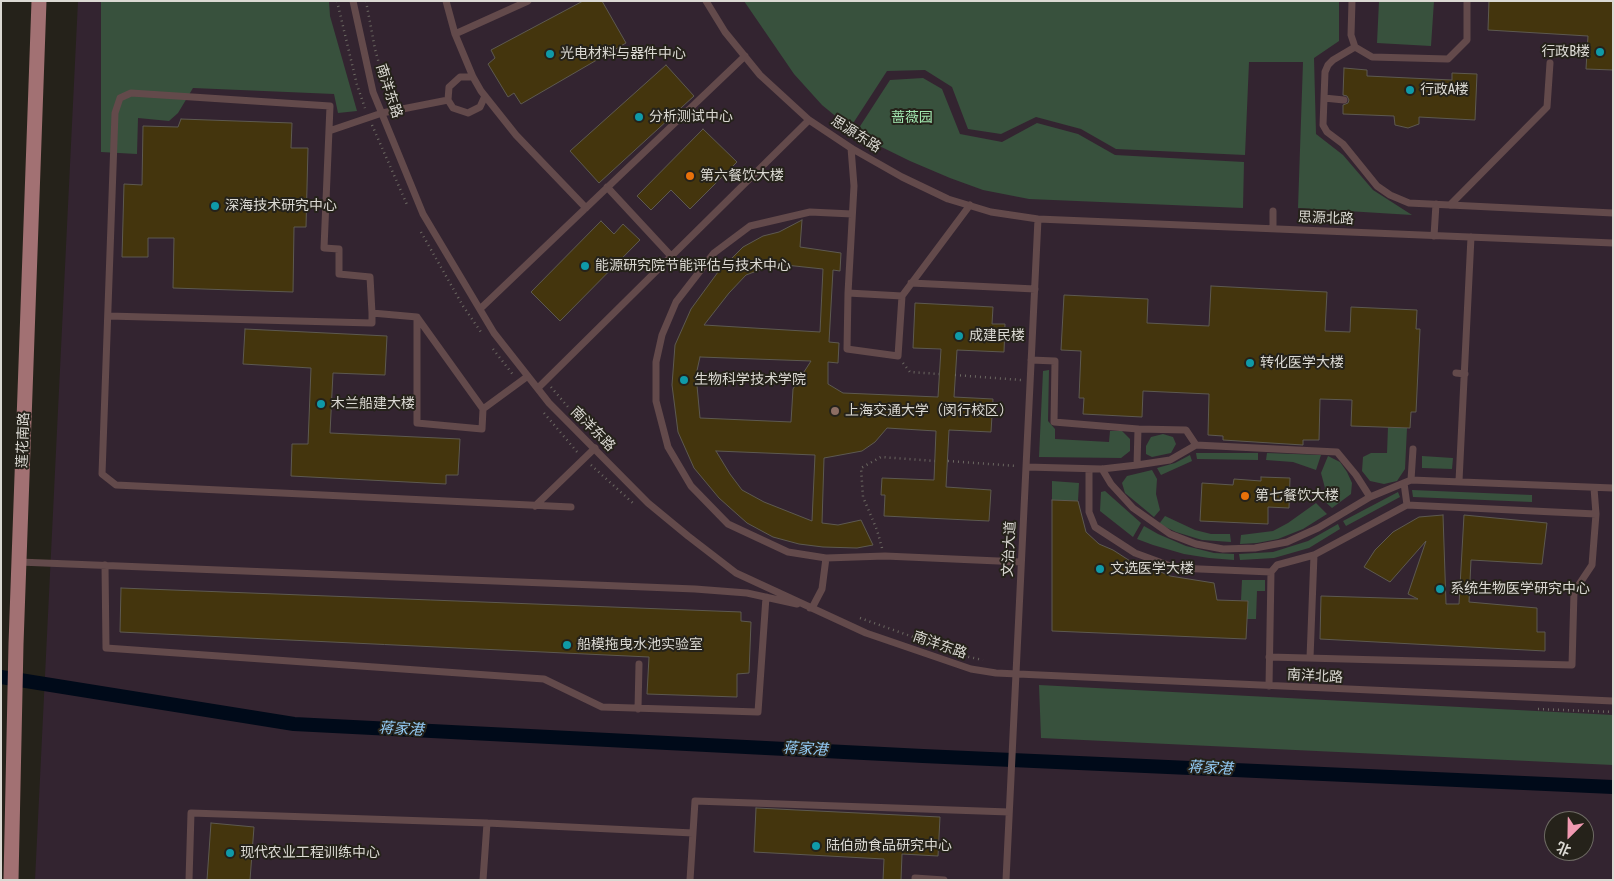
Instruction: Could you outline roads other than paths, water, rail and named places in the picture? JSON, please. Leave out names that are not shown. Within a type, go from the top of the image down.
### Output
[{"type":"main road","name":"莲花南路","points":[[11,880],[16,644],[39,1]]},
{"type":"lane","name":"南洋东路","points":[[353,1],[374,92],[423,214],[494,333],[570,424],[648,503],[736,572],[866,633],[971,669],[1016,675]]},
{"type":"lane","points":[[446,1],[455,34],[473,77],[485,96],[516,135],[586,208]]},
{"type":"lane","points":[[455,34],[528,1]]},
{"type":"lane","name":"思源东路","points":[[706,1],[724,32],[760,75],[810,120],[851,148],[902,177],[948,199],[991,212],[1038,219]]},
{"type":"lane","points":[[1352,1],[1351,35],[1355,47],[1372,57],[1448,59],[1467,40],[1466,1]]},
{"type":"lane","points":[[1355,47],[1333,60],[1325,72],[1323,125],[1327,132],[1343,144],[1377,186],[1390,195],[1410,203],[1613,213]]},
{"type":"lane","points":[[480,309],[745,56]]},
{"type":"lane","points":[[1450,205],[1547,107],[1550,63]]},
{"type":"lane","points":[[473,77],[460,77],[449,87],[448,100],[454,108],[468,113],[480,107],[485,96]]},
{"type":"lane","points":[[108,316],[372,324],[370,277],[339,274],[338,250],[324,248],[330,106],[131,93],[120,98],[115,112],[102,474],[116,486],[571,508]]},
{"type":"lane","points":[[1324,98],[1344,100]]},
{"type":"lane","points":[[329,131],[392,110],[448,100]]},
{"type":"lane","points":[[538,388],[810,120]]},
{"type":"lane","points":[[851,148],[854,186],[847,349],[898,356],[902,296],[970,205]]},
{"type":"lane","points":[[607,187],[671,256]]},
{"type":"lane","points":[[1434,236],[1436,204]]},
{"type":"lane","points":[[1273,211],[1273,228]]},
{"type":"lane","points":[[852,214],[810,212],[750,226],[714,253],[676,302],[662,335],[656,362],[656,401],[668,447],[691,486],[728,524],[788,552],[826,558],[885,556],[1021,562]]},
{"type":"lane","name":"思源北路","points":[[1038,219],[1613,243]]},
{"type":"lane","name":"文治大道","points":[[1006,880],[1038,219]]},
{"type":"lane","points":[[1460,481],[1460,373],[1471,237]]},
{"type":"lane","points":[[912,283],[1035,289]]},
{"type":"lane","points":[[848,292],[902,296]]},
{"type":"lane","points":[[372,313],[418,317]]},
{"type":"lane","points":[[418,317],[482,409],[482,429],[417,423],[418,317]]},
{"type":"lane","points":[[1031,360],[1055,361],[1054,422],[1186,430],[1196,445]]},
{"type":"lane","points":[[482,409],[528,376]]},
{"type":"lane","points":[[1137,465],[1138,428]]},
{"type":"lane","points":[[1026,467],[1102,469],[1137,465],[1170,460],[1196,445],[1337,452],[1356,475],[1370,497]]},
{"type":"lane","points":[[535,506],[595,448]]},
{"type":"lane","points":[[1412,480],[1413,449]]},
{"type":"lane","points":[[1089,469],[1089,512],[1095,527],[1135,553],[1176,568],[1272,572]]},
{"type":"lane","points":[[1102,469],[1111,484],[1133,508],[1170,534],[1196,544],[1223,549],[1255,548],[1287,542],[1318,528],[1370,497],[1412,480],[1613,488]]},
{"type":"lane","points":[[1404,483],[1407,505]]},
{"type":"lane","points":[[1269,657],[1572,666],[1574,592],[1592,565],[1596,514],[1594,488]]},
{"type":"lane","points":[[1269,686],[1272,572],[1277,564],[1314,555],[1407,505],[1596,514]]},
{"type":"lane","points":[[1310,658],[1314,555]]},
{"type":"lane","points":[[19,562],[695,589],[747,593],[812,608],[822,589],[826,558]]},
{"type":"lane","points":[[105,565],[106,648],[544,679],[602,707],[638,709],[758,712],[766,597]]},
{"type":"lane","points":[[638,709],[639,664]]},
{"type":"lane","name":"南洋北路","points":[[1016,675],[1613,701]]},
{"type":"lane","points":[[690,880],[695,801],[1009,812]]},
{"type":"lane","points":[[189,880],[192,813],[487,823],[692,833]]},
{"type":"lane","points":[[483,880],[487,823]]},
{"type":"lane","points":[[915,878],[944,880]]},
{"type":"waterway","name":"蒋家港","points":[[1,677],[294,724],[923,756],[1613,787]]},
{"type":"place","name":"行政B楼","points":[[1600,52]]},
{"type":"place","name":"光电材料与器件中心","points":[[550,54]]},
{"type":"place","name":"行政A楼","points":[[1410,90]]},
{"type":"place","name":"分析测试中心","points":[[639,117]]},
{"type":"place","name":"第六餐饮大楼","points":[[690,176]]},
{"type":"place","name":"深海技术研究中心","points":[[215,206]]},
{"type":"place","name":"能源研究院节能评估与技术中心","points":[[585,266]]},
{"type":"place","name":"成建民楼","points":[[959,336]]},
{"type":"place","name":"转化医学大楼","points":[[1250,363]]},
{"type":"place","name":"生物科学技术学院","points":[[684,380]]},
{"type":"place","name":"木兰船建大楼","points":[[321,404]]},
{"type":"place","name":"上海交通大学（闵行校区）","points":[[835,411]]},
{"type":"place","name":"第七餐饮大楼","points":[[1245,496]]},
{"type":"place","name":"文选医学大楼","points":[[1100,569]]},
{"type":"place","name":"系统生物医学研究中心","points":[[1440,589]]},
{"type":"place","name":"船模拖曳水池实验室","points":[[567,645]]},
{"type":"place","name":"陆伯勋食品研究中心","points":[[816,846]]},
{"type":"place","name":"现代农业工程训练中心","points":[[230,853]]},
{"type":"park label","name":"蔷薇园","points":[[912,118]]}]
